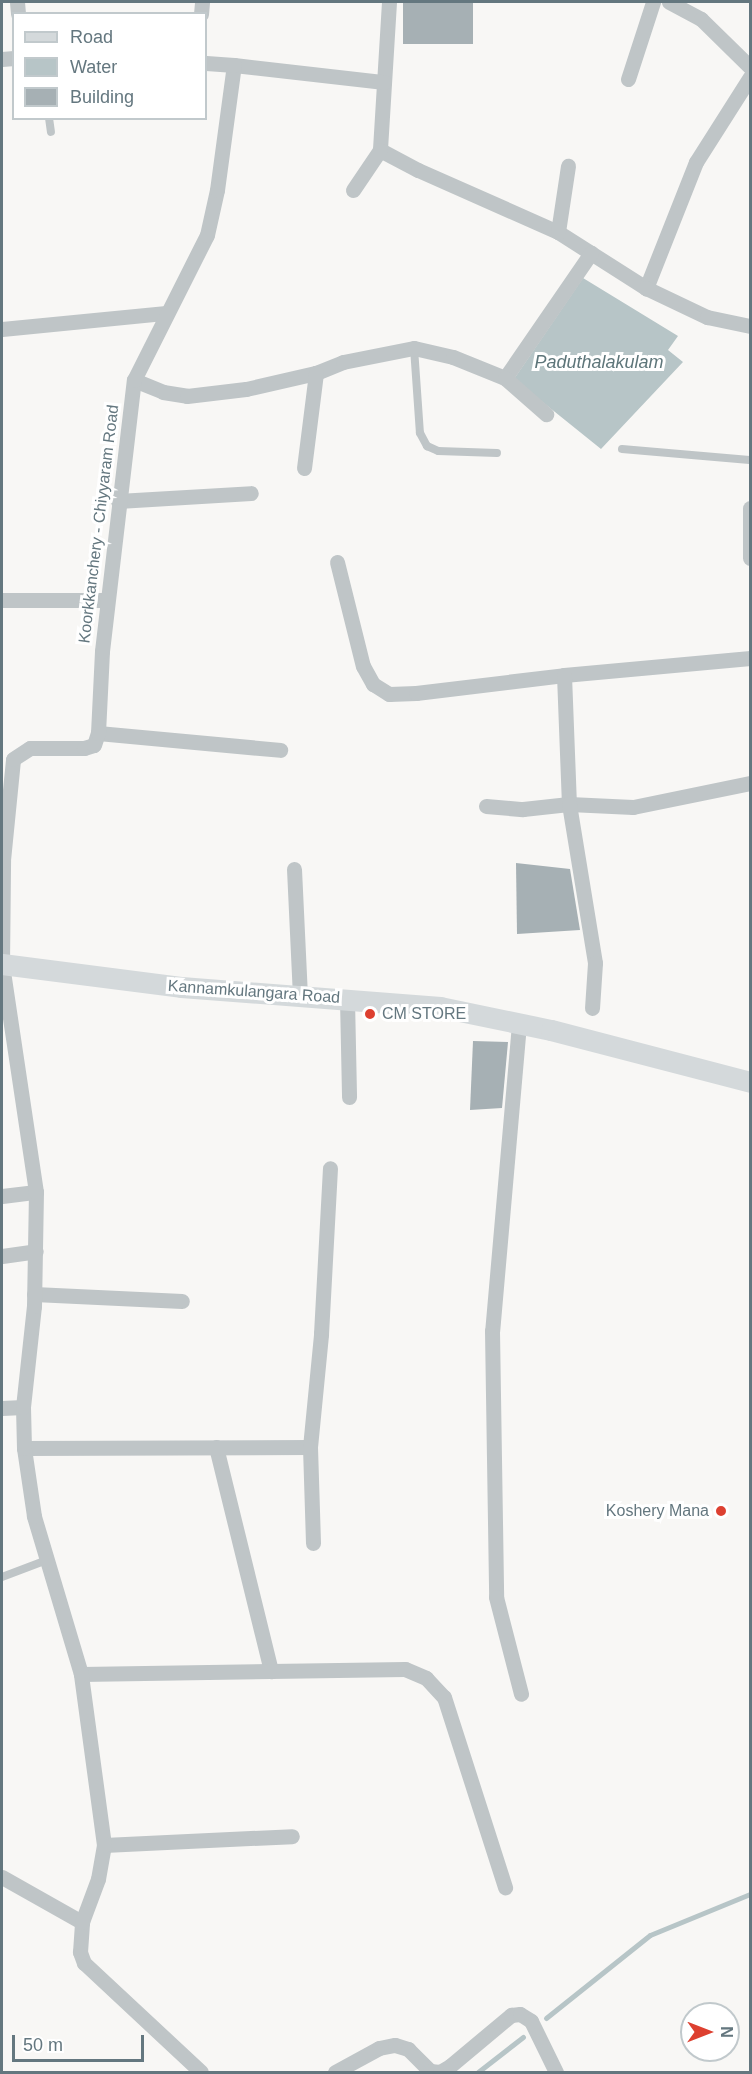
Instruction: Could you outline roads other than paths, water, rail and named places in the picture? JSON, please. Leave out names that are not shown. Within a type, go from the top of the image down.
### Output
[{"type":"street","points":[[353,190],[380,150],[389,2]]},
{"type":"street","points":[[628,79],[653,2]]},
{"type":"street","points":[[669,2],[701,19],[750,67]]},
{"type":"street","points":[[207,63],[384,82]]},
{"type":"street","name":"Koorkkanchery - Chiyyaram Road","points":[[98,733],[107,600],[134,380],[207,235],[217,190],[234,65]]},
{"type":"street","points":[[646,288],[696,162],[750,77]]},
{"type":"street","points":[[380,150],[418,170],[558,232],[646,288],[707,317],[750,326]]},
{"type":"street","points":[[558,232],[568,166]]},
{"type":"street","points":[[505,378],[591,252]]},
{"type":"street","points":[[2,329],[166,313]]},
{"type":"street","points":[[134,380],[163,392],[187,396],[246,390],[316,373],[343,362],[414,348],[453,357],[505,378],[546,414]]},
{"type":"street","points":[[304,468],[316,373]]},
{"type":"street","points":[[118,501],[251,493]]},
{"type":"street","points":[[750,508],[750,558]]},
{"type":"street","points":[[337,562],[363,666],[373,684],[388,694],[750,658]]},
{"type":"street","points":[[2,600],[107,600]]},
{"type":"street","points":[[564,675],[569,804],[595,963],[592,1008]]},
{"type":"street","points":[[201,2073],[84,1964],[79,1934],[81,1922],[98,1879],[104,1845],[81,1674],[34,1516],[24,1448],[22,1407],[34,1294],[36,1192],[2,964],[3,860],[13,759],[30,748],[84,748],[94,745],[98,733],[280,750]]},
{"type":"street","points":[[486,806],[523,809],[569,804],[633,807],[750,783]]},
{"type":"street","points":[[294,869],[300,997]]},
{"type":"street","name":"Kannamkulangara Road","points":[[2,964],[181,987],[440,1007],[519,1024],[750,1082]]},
{"type":"street","points":[[347,999],[349,1097]]},
{"type":"street","points":[[519,1024],[492,1331],[496,1598],[521,1694]]},
{"type":"street","points":[[313,1543],[310,1447],[321,1334],[330,1168]]},
{"type":"street","points":[[2,1196],[36,1192]]},
{"type":"street","points":[[2,1256],[36,1251]]},
{"type":"street","points":[[34,1294],[182,1301]]},
{"type":"street","points":[[2,1408],[22,1407]]},
{"type":"street","points":[[216,1447],[271,1671]]},
{"type":"street","points":[[24,1448],[310,1447]]},
{"type":"street","points":[[81,1674],[405,1668],[426,1678],[444,1697],[505,1887]]},
{"type":"street","points":[[104,1845],[292,1836]]},
{"type":"street","points":[[2,1877],[81,1922]]},
{"type":"street","points":[[334,2073],[379,2048],[395,2045],[408,2049],[430,2071],[440,2072],[511,2015],[520,2014],[531,2021],[556,2073]]},
{"type":"lane","points":[[49,120],[51,132]]},
{"type":"lane","points":[[414,348],[420,433],[427,446],[438,451],[497,453]]},
{"type":"lane","points":[[622,449],[750,460]]},
{"type":"lane","points":[[2,1577],[47,1560]]},
{"type":"water","name":"Paduthalakulam","points":[[583,278],[678,336],[668,350],[683,362],[601,449],[514,379]]},
{"type":"waterway","points":[[546,2018],[650,1935],[750,1894]]},
{"type":"waterway","points":[[478,2072],[523,2037]]},
{"type":"place","name":"CM STORE","points":[[370,1014]]},
{"type":"place","name":"Koshery Mana","points":[[721,1511]]}]
